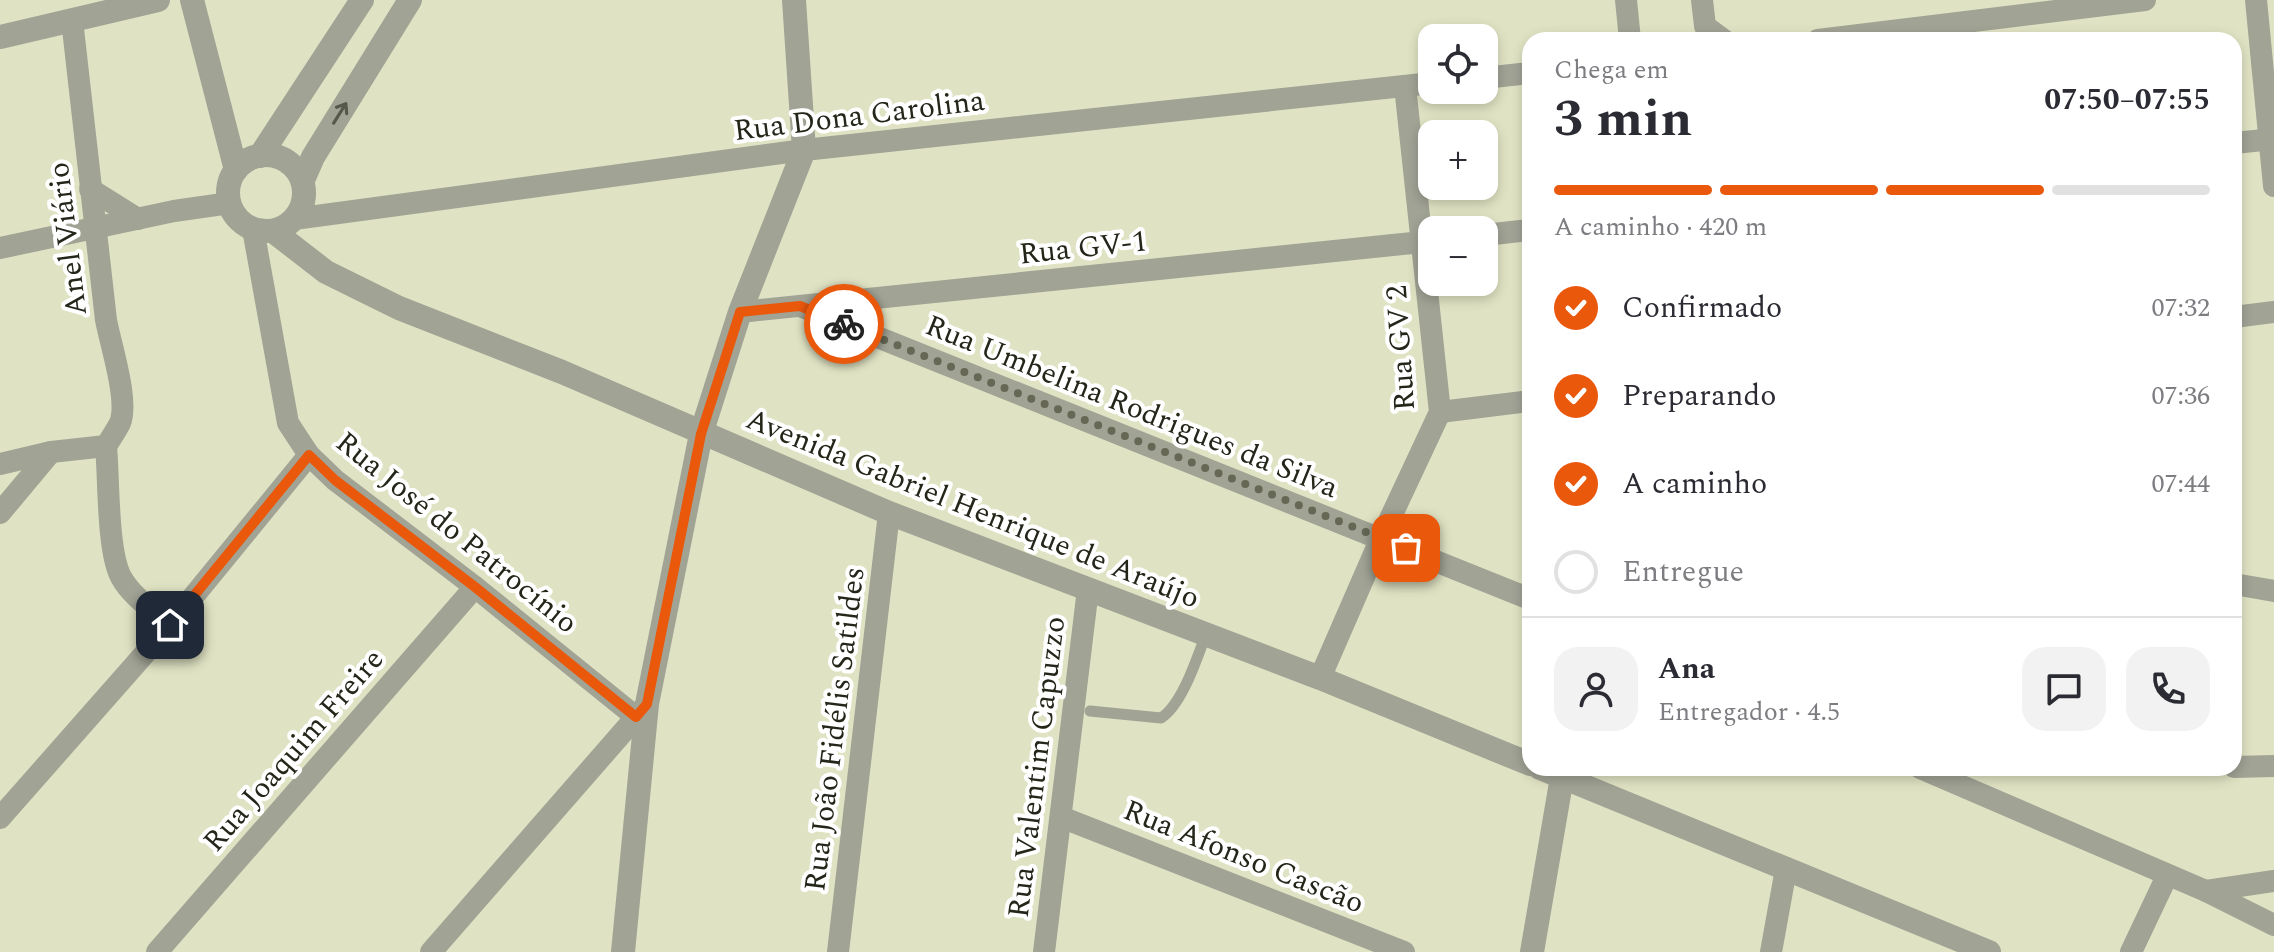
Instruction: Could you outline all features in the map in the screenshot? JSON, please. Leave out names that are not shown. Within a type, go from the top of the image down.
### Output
[{"type":"street","points":[[0,37],[158,0]]},
{"type":"street","points":[[192,0],[236,170]]},
{"type":"street","points":[[260,156],[362,0]]},
{"type":"street","points":[[303,180],[286,160],[260,156],[236,170],[229,186],[230,203],[238,219],[273,226],[304,201],[303,180],[313,157],[410,0]]},
{"type":"street","points":[[623,952],[642,710],[701,434],[740,312],[804,150],[794,0]]},
{"type":"street","points":[[1626,0],[1629,32]]},
{"type":"street","points":[[1702,0],[1705,26],[1713,32]]},
{"type":"street","points":[[1883,32],[2145,0]]},
{"type":"street","points":[[2256,0],[2272,139],[2274,186]]},
{"type":"street","name":"Anel Viário","points":[[72,20],[106,320],[123,394],[121,421],[106,446]]},
{"type":"street","points":[[1498,76],[1522,74]]},
{"type":"street","name":"Rua Dona Carolina","points":[[273,226],[804,150],[1418,85]]},
{"type":"street","name":"Rua GV 2","points":[[1405,86],[1423,216]]},
{"type":"street","points":[[2242,142],[2272,139]]},
{"type":"street","points":[[90,189],[138,219]]},
{"type":"street","points":[[0,248],[230,203]]},
{"type":"street","name":"Avenida Gabriel Henrique de Araújo","points":[[273,226],[326,272],[399,308],[562,372],[889,513],[1320,678],[1522,761]]},
{"type":"street","name":"Rua José do Patrocínio","points":[[273,226],[288,423],[309,455],[335,480],[642,710]]},
{"type":"street","points":[[1498,233],[1522,231]]},
{"type":"street","name":"Rua GV-1","points":[[740,312],[1418,243]]},
{"type":"street","name":"Rua GV 2","points":[[1320,678],[1440,412],[1431,296]]},
{"type":"street","name":"Rua Umbelina Rodrigues da Silva","points":[[800,306],[1522,596]]},
{"type":"street","points":[[2242,316],[2274,312]]},
{"type":"street","points":[[1440,412],[1522,402]]},
{"type":"street","points":[[0,464],[51,452],[106,446],[110,517],[119,574],[131,591],[170,625]]},
{"type":"street","points":[[0,513],[51,452]]},
{"type":"street","points":[[0,818],[170,625],[309,455]]},
{"type":"street","name":"Rua João Fidélis Satildes","points":[[838,952],[889,513]]},
{"type":"street","points":[[2242,585],[2274,591]]},
{"type":"street","name":"Rua Joaquim Freire","points":[[157,952],[475,587]]},
{"type":"street","name":"Rua Valentim Capuzzo","points":[[1044,952],[1088,589]]},
{"type":"street","points":[[431,952],[642,710]]},
{"type":"street","points":[[2242,767],[2274,766]]},
{"type":"street","points":[[1532,952],[1551,776]]},
{"type":"street","points":[[1561,776],[1989,952]]},
{"type":"street","points":[[1938,776],[2206,891],[2274,925]]},
{"type":"street","name":"Rua Afonso Cascão","points":[[1061,817],[1404,952]]},
{"type":"street","points":[[1771,952],[1786,869]]},
{"type":"street","points":[[2131,952],[2167,876]]},
{"type":"street","points":[[2206,891],[2274,881]]},
{"type":"lane","points":[[1090,711],[1161,718],[1168,714],[1190,674],[1206,634]]},
{"type":"way so far","points":[[844,324],[1406,548]]},
{"type":"route","points":[[170,625],[309,455],[335,480],[475,587],[636,717],[647,704],[701,434],[740,312],[800,306],[844,324]]}]
